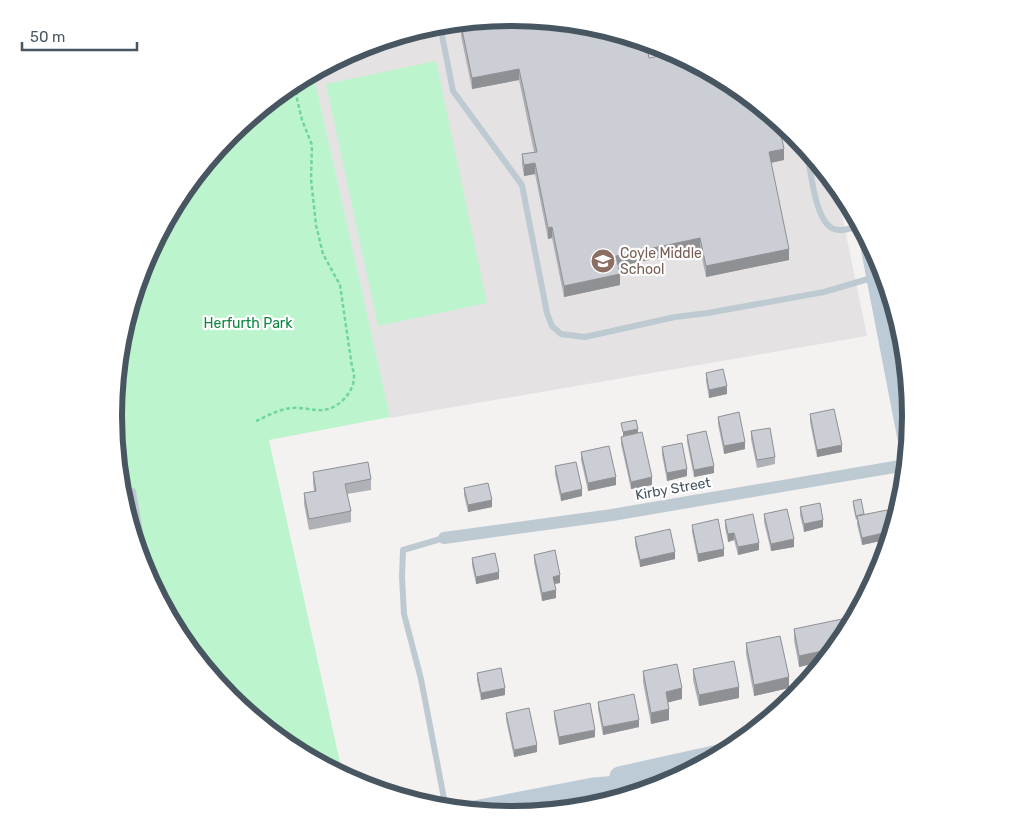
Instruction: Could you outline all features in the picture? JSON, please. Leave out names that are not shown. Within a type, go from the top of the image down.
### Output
[{"type":"street","points":[[875,273],[892,328]]},
{"type":"street","points":[[897,351],[900,377]]},
{"type":"street","name":"Kirby Street","points":[[444,538],[612,516],[899,466]]},
{"type":"street","points":[[529,806],[593,787],[618,776],[701,758]]},
{"type":"street","points":[[593,787],[645,783]]},
{"type":"lane","points":[[442,33],[453,91],[522,185],[547,313],[552,326],[561,334],[586,336],[675,317],[824,292],[876,277]]},
{"type":"lane","points":[[809,164],[819,211],[824,222],[831,228],[840,231],[854,228]]},
{"type":"lane","points":[[128,490],[133,491],[140,532]]},
{"type":"lane","points":[[444,538],[403,550],[402,577],[404,614],[421,679],[444,800]]},
{"type":"path","points":[[256,421],[280,410],[292,408],[323,410],[338,404],[353,387],[354,373],[340,285],[323,254],[316,225],[311,179],[312,145],[302,120],[297,91]]},
{"type":"shaded area","name":"Coyle Middle School","points":[[486,27],[538,27],[588,34],[613,40],[637,47],[685,66],[750,107],[805,159],[822,179],[840,206],[867,336],[390,418],[315,80],[339,66],[387,47],[411,40],[436,34]]},
{"type":"green space","points":[[436,61],[487,303],[378,326],[326,84]]},
{"type":"green space","name":"Herfurth Park","points":[[315,80],[390,417],[269,440],[341,768],[295,741],[255,710],[202,654],[174,612],[151,566],[135,518],[125,467],[122,416],[125,366],[135,315],[151,267],[174,221],[202,179],[236,141],[274,107]]},
{"type":"building","name":"Coyle Middle School","points":[[486,27],[538,27],[588,34],[648,51],[649,58],[660,56],[685,66],[729,92],[750,107],[781,134],[784,149],[769,152],[789,249],[706,266],[700,238],[616,256],[620,274],[564,286],[552,227],[548,228],[535,163],[524,165],[522,154],[537,152],[519,69],[472,78],[462,30]]},
{"type":"building","points":[[723,369],[727,386],[709,390],[706,373]]},
{"type":"building","points":[[834,409],[842,445],[817,450],[810,414]]},
{"type":"building","points":[[739,412],[745,442],[724,446],[718,417]]},
{"type":"building","points":[[636,420],[638,429],[623,432],[621,423]]},
{"type":"building","points":[[770,428],[775,457],[757,460],[751,431]]},
{"type":"building","points":[[706,431],[714,466],[694,470],[687,435]]},
{"type":"building","points":[[642,432],[652,477],[631,482],[621,437]]},
{"type":"building","points":[[682,443],[687,469],[667,473],[662,447]]},
{"type":"building","points":[[609,446],[616,477],[588,483],[581,452]]},
{"type":"building","points":[[368,462],[371,479],[345,484],[351,511],[309,519],[304,493],[316,491],[313,472]]},
{"type":"building","points":[[576,462],[582,489],[561,494],[555,466]]},
{"type":"building","points":[[488,483],[492,500],[468,505],[464,488]]},
{"type":"building","points":[[861,499],[864,514],[856,516],[853,501]]},
{"type":"building","points":[[820,503],[823,520],[804,524],[800,507]]},
{"type":"building","points":[[787,509],[794,539],[771,544],[764,514]]},
{"type":"building","points":[[887,510],[889,518],[885,533],[862,538],[857,516]]},
{"type":"building","points":[[753,514],[759,543],[738,547],[734,533],[728,534],[725,520]]},
{"type":"building","points":[[718,519],[724,549],[698,554],[692,525]]},
{"type":"building","points":[[670,529],[675,552],[640,560],[635,537]]},
{"type":"building","points":[[555,550],[560,575],[553,577],[556,590],[542,593],[534,555]]},
{"type":"building","points":[[495,553],[499,572],[476,577],[472,558]]},
{"type":"building","points":[[842,619],[843,623],[824,651],[799,656],[794,629]]},
{"type":"building","points":[[780,636],[789,677],[754,685],[746,643]]},
{"type":"building","points":[[734,661],[739,687],[699,695],[693,669]]},
{"type":"building","points":[[677,664],[682,688],[666,692],[669,709],[651,713],[643,671]]},
{"type":"building","points":[[501,668],[505,688],[481,693],[477,673]]},
{"type":"building","points":[[634,694],[639,720],[603,727],[598,702]]},
{"type":"building","points":[[590,703],[595,730],[559,737],[554,711]]},
{"type":"building","points":[[529,708],[537,745],[514,750],[506,713]]},
{"type":"place","name":"Coyle Middle School","points":[[603,261]]}]
